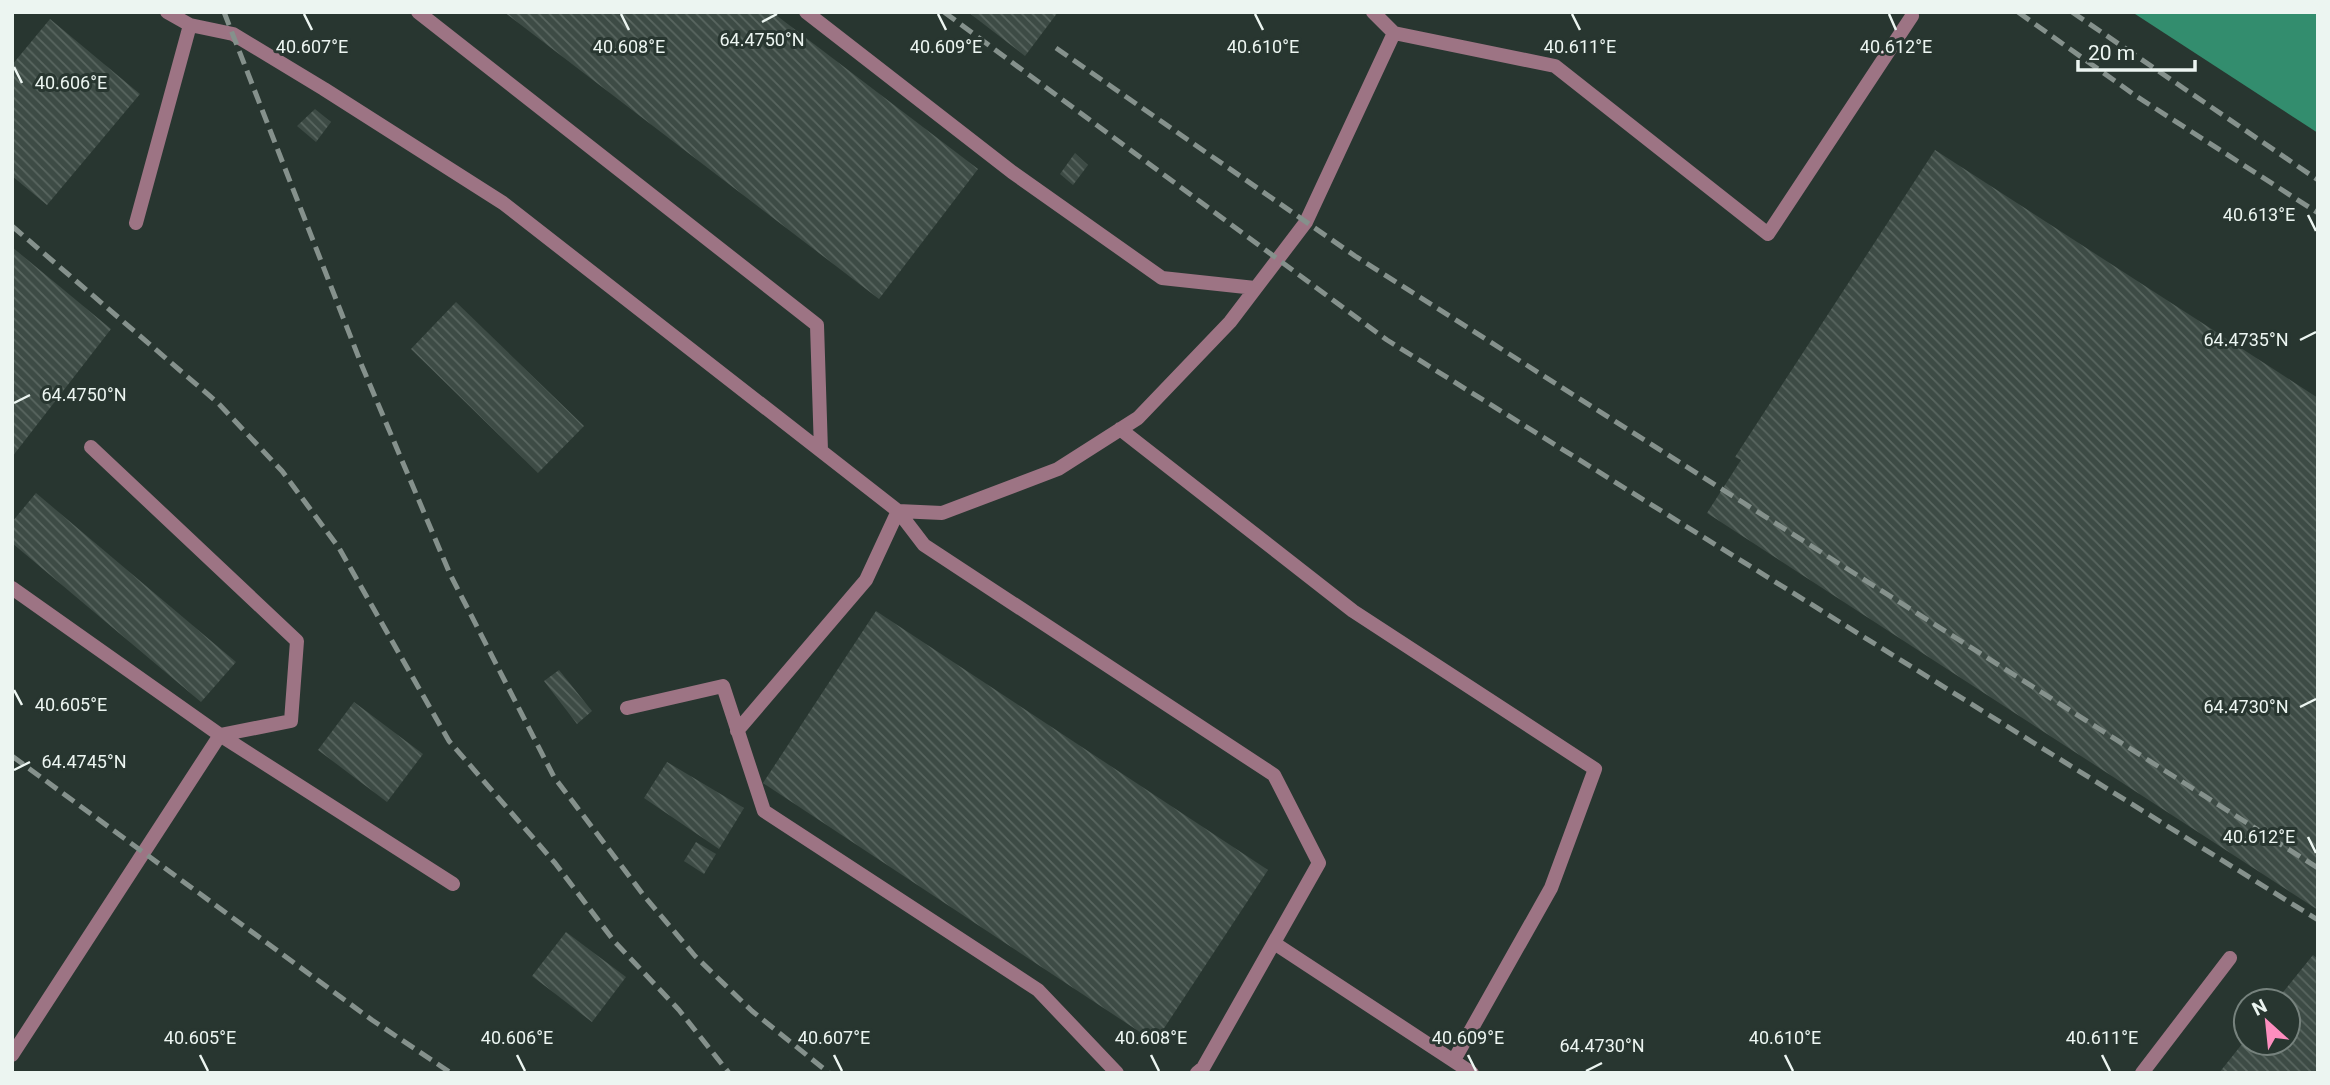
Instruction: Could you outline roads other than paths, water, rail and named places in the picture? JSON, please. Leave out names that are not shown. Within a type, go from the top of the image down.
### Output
[{"type":"lane","points":[[167,12],[190,25],[233,34],[502,203],[898,511],[924,545],[1275,775],[1319,863],[1203,1071]]},
{"type":"lane","points":[[418,12],[817,325],[821,451]]},
{"type":"lane","points":[[806,12],[1012,172],[1162,278],[1255,288]]},
{"type":"lane","points":[[1373,12],[1394,33],[1555,66],[1768,234],[1912,16]]},
{"type":"lane","points":[[136,223],[190,25]]},
{"type":"lane","points":[[898,511],[942,513],[1058,469],[1138,418],[1230,322],[1306,222],[1394,33]]},
{"type":"lane","points":[[1120,429],[1353,611],[1595,769],[1551,888],[1454,1060]]},
{"type":"lane","points":[[12,1055],[219,735],[291,721],[298,641],[91,447]]},
{"type":"lane","points":[[737,731],[866,580],[898,511]]},
{"type":"lane","points":[[12,587],[219,735],[453,884]]},
{"type":"lane","points":[[627,708],[723,686],[764,811],[1038,990],[1116,1073]]},
{"type":"lane","points":[[1274,943],[1472,1073]]},
{"type":"lane","points":[[2143,1073],[2230,958]]},
{"type":"railway","points":[[224,12],[362,366],[450,574],[554,777],[645,897],[695,956],[752,1011],[829,1073]]},
{"type":"railway","points":[[944,12],[1387,340],[2318,920]]},
{"type":"railway","points":[[2018,12],[2136,96],[2318,213]]},
{"type":"railway","points":[[2072,12],[2318,180]]},
{"type":"railway","points":[[1056,48],[1355,256],[2318,868]]},
{"type":"railway","points":[[12,226],[218,403],[282,471],[339,548],[449,741],[555,863],[614,941],[679,1010],[729,1073]]},
{"type":"railway","points":[[12,756],[372,1020],[451,1073]]}]
